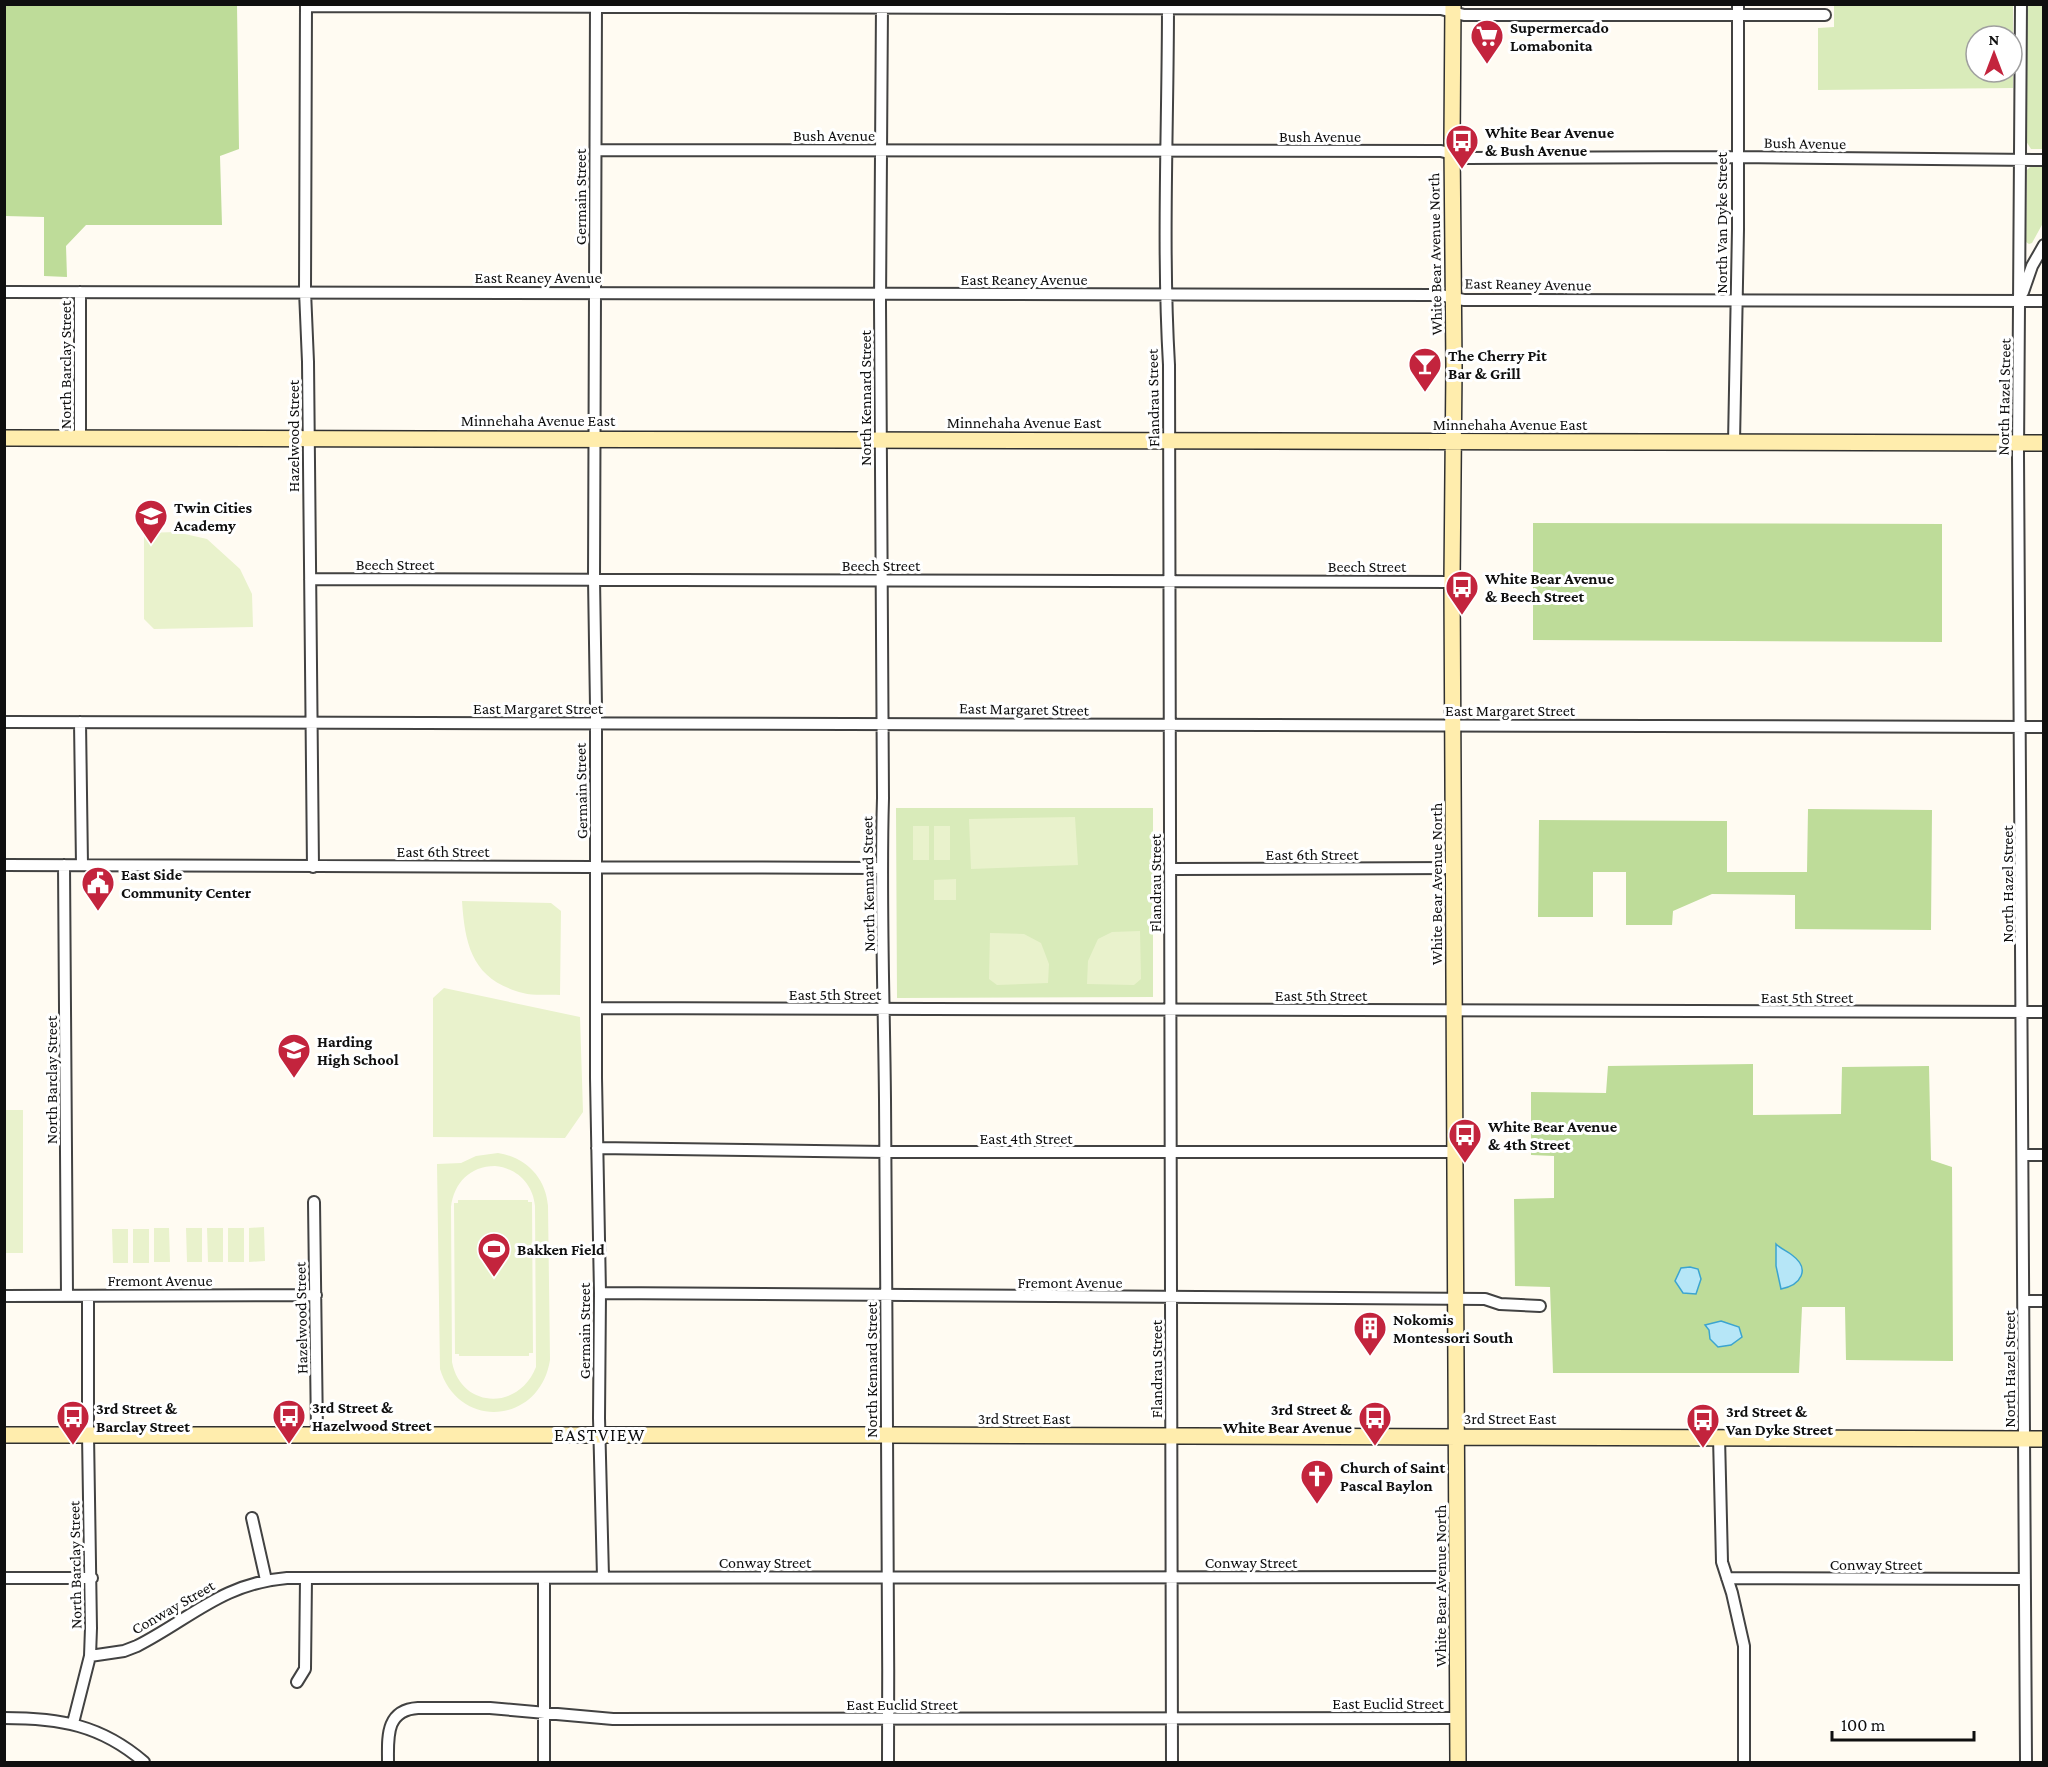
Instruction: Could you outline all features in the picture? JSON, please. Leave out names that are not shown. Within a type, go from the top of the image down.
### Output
[{"type":"main road","name":"White Bear Avenue North","points":[[1453,8],[1452,582],[1458,1762]]},
{"type":"main road","name":"Minnehaha Avenue East","points":[[4,438],[2043,443]]},
{"type":"main road","name":"3rd Street East","points":[[4,1435],[1457,1436],[2043,1439]]},
{"type":"street","name":"North Hazel Street","points":[[2021,4],[2018,443],[2026,1762]]},
{"type":"street","points":[[306,5],[1453,8],[1464,15],[1738,9],[1825,15]]},
{"type":"street","name":"Hazelwood Street","points":[[306,5],[305,291],[313,867]]},
{"type":"street","name":"Germain Street","points":[[596,5],[594,579],[597,1149],[603,1577]]},
{"type":"street","name":"North Kennard Street","points":[[882,6],[881,868],[884,1009],[888,1762]]},
{"type":"street","name":"Flandrau Street","points":[[1168,6],[1166,294],[1169,441],[1172,1762]]},
{"type":"street","name":"North Van Dyke Street","points":[[1734,443],[1738,9]]},
{"type":"street","name":"Bush Avenue","points":[[596,150],[1441,151],[1467,158],[1737,157],[2043,160]]},
{"type":"street","points":[[2020,301],[2032,266],[2043,244]]},
{"type":"street","name":"East Reaney Avenue","points":[[4,292],[1440,295],[1464,300],[2043,301]]},
{"type":"street","name":"North Barclay Street","points":[[80,292],[80,438]]},
{"type":"street","name":"Beech Street","points":[[310,579],[1452,582]]},
{"type":"street","name":"East Margaret Street","points":[[4,722],[2043,727]]},
{"type":"street","points":[[80,722],[82,866]]},
{"type":"street","name":"East 6th Street","points":[[4,865],[881,868]]},
{"type":"street","name":"North Barclay Street","points":[[64,865],[67,1296]]},
{"type":"street","name":"East 6th Street","points":[[1170,869],[1455,868]]},
{"type":"street","name":"East 5th Street","points":[[598,1008],[2043,1012]]},
{"type":"street","name":"East 4th Street","points":[[597,1149],[885,1152],[1454,1152]]},
{"type":"street","points":[[2023,1155],[2043,1155]]},
{"type":"street","name":"Hazelwood Street","points":[[314,1202],[317,1434]]},
{"type":"street","name":"Fremont Avenue","points":[[600,1293],[1485,1299],[1500,1304],[1540,1306]]},
{"type":"street","name":"Fremont Avenue","points":[[4,1296],[316,1295]]},
{"type":"street","name":"North Barclay Street","points":[[74,1723],[90,1656],[92,1578],[88,1434],[88,1296]]},
{"type":"street","points":[[2024,1301],[2043,1301]]},
{"type":"street","points":[[1719,1437],[1722,1562],[1744,1646],[1744,1762]]},
{"type":"street","points":[[252,1518],[266,1580]]},
{"type":"street","name":"Conway Street","points":[[90,1656],[124,1651],[137,1646],[229,1591],[266,1580],[603,1577],[1458,1576]]},
{"type":"street","points":[[4,1578],[92,1578]]},
{"type":"street","points":[[297,1682],[305,1669],[306,1578]]},
{"type":"street","points":[[544,1578],[544,1762]]},
{"type":"street","name":"Conway Street","points":[[1727,1578],[2025,1579]]},
{"type":"street","name":"East Euclid Street","points":[[388,1762],[388,1739],[391,1725],[399,1714],[418,1708],[490,1708],[613,1719],[1458,1718]]},
{"type":"street","points":[[4,1718],[53,1719],[74,1723],[106,1736],[144,1762]]},
{"type":"green space","points":[[5,4],[237,5],[239,149],[220,156],[222,225],[86,225],[66,246],[67,277],[44,276],[44,217],[5,216]]},
{"type":"green space","points":[[1834,5],[2013,5],[2013,24],[1964,24],[1964,84],[2013,84],[2013,88],[1818,90],[1818,28],[1834,27]]},
{"type":"green space","points":[[2026,5],[2043,5],[2043,149],[2031,149],[2026,141]]},
{"type":"green space","points":[[2043,165],[2043,223],[2032,243],[2029,244],[2026,242],[2027,170],[2031,166]]},
{"type":"green space","points":[[1533,523],[1942,524],[1942,642],[1533,640]]},
{"type":"green space","points":[[176,532],[207,539],[240,569],[252,594],[253,627],[154,629],[144,619],[144,533]]},
{"type":"green space","points":[[896,808],[1153,808],[1153,997],[897,998]]},
{"type":"green space","points":[[1808,809],[1932,810],[1931,930],[1795,929],[1795,895],[1712,894],[1673,911],[1672,925],[1626,925],[1626,872],[1593,872],[1593,917],[1538,917],[1539,820],[1727,821],[1727,872],[1807,872]]},
{"type":"green space","points":[[1075,817],[1078,865],[971,869],[969,819]]},
{"type":"green space","points":[[913,826],[929,826],[929,860],[913,860]]},
{"type":"green space","points":[[934,826],[950,826],[950,860],[934,860]]},
{"type":"green space","points":[[956,879],[956,900],[934,900],[934,880]]},
{"type":"green space","points":[[462,901],[551,903],[561,911],[560,995],[523,993],[493,980],[475,959],[469,947]]},
{"type":"green space","points":[[1140,931],[1141,979],[1134,985],[1087,984],[1088,961],[1098,939],[1112,932]]},
{"type":"green space","points":[[990,933],[1024,934],[1041,943],[1049,964],[1048,983],[997,985],[989,979]]},
{"type":"green space","points":[[444,988],[580,1017],[583,1112],[565,1138],[433,1137],[433,998]]},
{"type":"green space","points":[[1753,1064],[1753,1115],[1841,1114],[1842,1067],[1929,1066],[1931,1160],[1952,1167],[1953,1361],[1846,1360],[1845,1307],[1802,1307],[1799,1373],[1553,1373],[1550,1287],[1515,1286],[1514,1199],[1554,1198],[1554,1156],[1531,1155],[1531,1092],[1606,1093],[1608,1066]]},
{"type":"green space","points":[[5,1110],[23,1110],[23,1253],[5,1253]]},
{"type":"green space","points":[[498,1153],[526,1164],[539,1178],[548,1206],[550,1360],[543,1381],[531,1397],[516,1407],[498,1412],[481,1410],[464,1403],[450,1389],[440,1369],[437,1164],[461,1163],[476,1156]],"holes":[[[503,1167],[522,1178],[534,1198],[536,1367],[528,1381],[517,1391],[504,1397],[491,1399],[478,1396],[467,1389],[457,1378],[452,1362],[451,1207],[456,1190],[465,1177],[478,1169]]]},
{"type":"green space","name":"Bakken Field","points":[[458,1200],[528,1200],[532,1202],[533,1353],[529,1353],[529,1356],[459,1356],[455,1354],[454,1203],[458,1203]]},
{"type":"green space","points":[[264,1227],[265,1261],[249,1262],[249,1228]]},
{"type":"green space","points":[[154,1228],[169,1228],[170,1262],[154,1262]]},
{"type":"green space","points":[[186,1228],[202,1228],[202,1262],[187,1262]]},
{"type":"green space","points":[[207,1228],[223,1228],[223,1262],[208,1262]]},
{"type":"green space","points":[[228,1228],[244,1228],[244,1262],[228,1262]]},
{"type":"green space","points":[[112,1229],[128,1229],[128,1263],[113,1263]]},
{"type":"green space","points":[[133,1229],[149,1229],[149,1263],[133,1263]]},
{"type":"water","points":[[1776,1244],[1798,1260],[1802,1271],[1794,1284],[1781,1289],[1776,1266]]},
{"type":"water","points":[[1681,1268],[1698,1269],[1701,1279],[1696,1294],[1683,1293],[1675,1281]]},
{"type":"water","points":[[1721,1321],[1739,1327],[1742,1337],[1731,1345],[1718,1347],[1710,1339],[1709,1330],[1705,1325]]},
{"type":"place","name":"Supermercado Lomabonita","points":[[1487,65]]},
{"type":"place","name":"White Bear Avenue & Bush Avenue","points":[[1462,170]]},
{"type":"place","name":"The Cherry Pit Bar & Grill","points":[[1425,393]]},
{"type":"place","name":"Twin Cities Academy","points":[[151,545]]},
{"type":"place","name":"White Bear Avenue & Beech Street","points":[[1462,616]]},
{"type":"place","name":"East Side Community Center","points":[[98,912]]},
{"type":"place","name":"Harding High School","points":[[294,1079]]},
{"type":"place","name":"White Bear Avenue & 4th Street","points":[[1465,1164]]},
{"type":"place","name":"Bakken Field","points":[[494,1278]]},
{"type":"place","name":"Nokomis Montessori South","points":[[1370,1357]]},
{"type":"place","name":"3rd Street & Hazelwood Street","points":[[289,1445]]},
{"type":"place","name":"3rd Street & Barclay Street","points":[[73,1446]]},
{"type":"place","name":"3rd Street & White Bear Avenue","points":[[1375,1447]]},
{"type":"place","name":"3rd Street & Van Dyke Street","points":[[1703,1449]]},
{"type":"place","name":"Church of Saint Pascal Baylon","points":[[1317,1505]]},
{"type":"district","name":"EASTVIEW","points":[[600,1435]]}]
